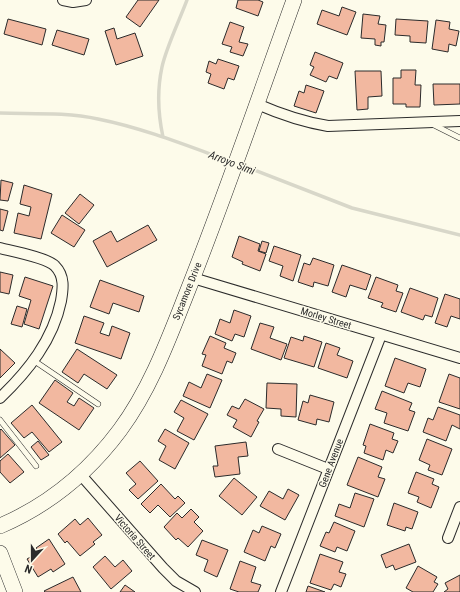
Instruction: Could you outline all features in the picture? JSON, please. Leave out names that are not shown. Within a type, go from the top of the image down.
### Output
[{"type":"main road","name":"Sycamore Drive","points":[[0,526],[31,512],[81,475],[121,429],[146,390],[193,278],[222,202],[294,0]]},
{"type":"main road","points":[[0,553],[15,592]]},
{"type":"street","points":[[63,0],[82,2],[86,0]]},
{"type":"street","points":[[257,104],[281,114],[314,124],[328,126],[460,121]]},
{"type":"street","points":[[0,248],[33,256],[53,264],[60,273],[63,282],[57,319],[43,347],[21,377],[0,398]]},
{"type":"street","name":"Morley Street","points":[[193,278],[460,358]]},
{"type":"street","name":"Gene Avenue","points":[[281,592],[381,335]]},
{"type":"street","points":[[278,449],[328,469]]},
{"type":"street","name":"Victoria Street","points":[[81,475],[162,568],[176,580],[195,592]]},
{"type":"street","points":[[448,538],[460,507]]},
{"type":"lane","points":[[428,122],[460,138]]},
{"type":"lane","points":[[33,360],[98,404]]},
{"type":"lane","points":[[0,420],[36,466]]},
{"type":"building","points":[[138,0],[159,0],[140,27],[126,17]]},
{"type":"building","points":[[238,0],[258,0],[263,2],[258,16],[236,8]]},
{"type":"building","points":[[342,7],[356,12],[347,35],[317,24],[322,10],[339,16]]},
{"type":"building","points":[[363,14],[380,16],[378,24],[386,25],[384,42],[381,42],[381,46],[375,45],[375,39],[361,38]]},
{"type":"building","points":[[8,19],[46,29],[42,45],[4,34]]},
{"type":"building","points":[[396,19],[428,21],[426,43],[410,42],[410,36],[395,35]]},
{"type":"building","points":[[436,20],[450,22],[449,29],[459,31],[456,46],[449,44],[448,52],[432,49]]},
{"type":"building","points":[[230,22],[244,27],[239,42],[248,44],[243,56],[230,52],[232,47],[222,44]]},
{"type":"building","points":[[114,28],[117,39],[135,33],[143,56],[116,65],[105,31]]},
{"type":"building","points":[[57,30],[89,39],[84,55],[52,45]]},
{"type":"building","points":[[315,52],[343,63],[337,79],[329,76],[326,82],[310,75],[314,67],[310,65]]},
{"type":"building","points":[[218,59],[239,66],[234,80],[228,78],[224,89],[208,83],[211,74],[206,72],[209,61],[216,64]]},
{"type":"building","points":[[401,70],[416,70],[415,85],[421,85],[420,107],[406,107],[406,104],[393,104],[393,78],[401,78]]},
{"type":"building","points":[[355,71],[381,71],[382,96],[368,97],[368,109],[357,110]]},
{"type":"building","points":[[433,84],[460,84],[460,104],[434,105]]},
{"type":"building","points":[[306,85],[324,91],[316,113],[294,106],[299,91],[304,93]]},
{"type":"building","points":[[1,180],[13,183],[8,201],[0,200]]},
{"type":"building","points":[[24,185],[52,194],[41,239],[14,233],[18,213],[29,216],[31,207],[20,204]]},
{"type":"building","points":[[80,194],[94,205],[79,224],[65,213]]},
{"type":"building","points":[[0,209],[8,211],[3,231],[0,230]]},
{"type":"building","points":[[62,215],[85,230],[74,247],[51,233]]},
{"type":"building","points":[[148,225],[157,240],[107,267],[93,241],[111,231],[117,242]]},
{"type":"building","points":[[239,236],[260,244],[258,251],[266,254],[260,271],[242,264],[243,262],[232,257]]},
{"type":"building","points":[[262,241],[269,243],[266,253],[259,251]]},
{"type":"building","points":[[274,246],[301,255],[293,281],[280,276],[283,266],[269,261]]},
{"type":"building","points":[[313,258],[334,265],[328,286],[314,282],[313,287],[298,282],[304,263],[310,265]]},
{"type":"building","points":[[342,265],[371,275],[366,290],[350,285],[346,297],[332,292]]},
{"type":"building","points":[[0,272],[13,275],[9,294],[0,292]]},
{"type":"building","points":[[25,277],[53,286],[39,329],[24,324],[31,300],[19,296]]},
{"type":"building","points":[[376,277],[398,285],[396,291],[403,293],[396,312],[381,307],[383,303],[368,298]]},
{"type":"building","points":[[100,280],[144,296],[139,312],[113,303],[109,314],[90,307]]},
{"type":"building","points":[[410,288],[438,298],[432,317],[425,315],[423,320],[401,312]]},
{"type":"building","points":[[445,294],[460,299],[460,319],[451,316],[447,327],[435,323]]},
{"type":"building","points":[[17,306],[27,309],[22,327],[11,324]]},
{"type":"building","points":[[234,310],[251,316],[244,337],[235,334],[232,341],[215,334],[220,319],[230,323]]},
{"type":"building","points":[[84,316],[104,323],[100,333],[109,336],[112,326],[130,333],[121,359],[75,343]]},
{"type":"building","points":[[260,323],[274,327],[270,338],[287,344],[281,360],[251,349]]},
{"type":"building","points":[[210,336],[226,343],[224,348],[236,353],[232,363],[227,361],[222,374],[202,366],[206,355],[202,354]]},
{"type":"building","points":[[304,336],[322,342],[314,367],[284,358],[291,337],[303,341]]},
{"type":"building","points":[[326,343],[340,348],[337,355],[353,361],[347,378],[318,368]]},
{"type":"building","points":[[0,349],[15,363],[0,378]]},
{"type":"building","points":[[77,349],[117,375],[107,389],[84,374],[78,383],[62,372]]},
{"type":"building","points":[[395,358],[426,369],[420,387],[408,383],[404,393],[385,386]]},
{"type":"building","points":[[207,374],[222,380],[210,408],[183,396],[189,382],[201,388]]},
{"type":"building","points":[[449,374],[460,378],[460,409],[439,402]]},
{"type":"building","points":[[55,380],[73,393],[67,402],[74,406],[79,398],[94,408],[79,430],[39,403]]},
{"type":"building","points":[[267,383],[297,384],[296,417],[281,416],[281,409],[266,408]]},
{"type":"building","points":[[382,391],[412,403],[409,410],[415,412],[408,431],[384,423],[387,413],[375,409]]},
{"type":"building","points":[[310,395],[334,402],[329,422],[317,419],[316,425],[298,420],[303,401],[308,403]]},
{"type":"building","points":[[245,399],[264,409],[257,421],[259,422],[251,437],[233,427],[237,420],[227,415],[232,406],[239,409]]},
{"type":"building","points":[[181,400],[208,414],[194,440],[177,431],[184,418],[174,412]]},
{"type":"building","points":[[32,405],[62,442],[49,452],[32,432],[24,438],[11,423]]},
{"type":"building","points":[[438,407],[460,415],[460,429],[452,425],[446,441],[423,432],[428,418],[433,420]]},
{"type":"building","points":[[370,424],[394,433],[392,439],[398,441],[393,453],[386,450],[383,460],[364,453],[366,446],[363,445]]},
{"type":"building","points":[[1,429],[15,445],[0,458],[0,430]]},
{"type":"building","points":[[165,429],[189,443],[175,469],[159,460],[166,446],[158,441]]},
{"type":"building","points":[[427,439],[452,449],[442,475],[428,470],[430,465],[419,460]]},
{"type":"building","points":[[38,441],[49,455],[41,460],[31,447]]},
{"type":"building","points":[[246,442],[248,456],[238,457],[240,474],[215,477],[213,466],[218,466],[215,446]]},
{"type":"building","points":[[8,454],[24,472],[10,483],[0,472],[0,461]]},
{"type":"building","points":[[358,457],[382,467],[378,477],[385,479],[378,497],[347,485]]},
{"type":"building","points":[[140,461],[158,481],[138,499],[129,490],[136,484],[126,473]]},
{"type":"building","points":[[416,472],[434,479],[432,484],[439,487],[431,508],[417,502],[419,497],[408,493]]},
{"type":"building","points":[[234,478],[257,497],[242,515],[219,496]]},
{"type":"building","points":[[161,484],[175,499],[178,496],[185,503],[170,517],[158,505],[150,513],[141,504]]},
{"type":"building","points":[[288,489],[299,495],[285,520],[260,506],[269,491],[283,499]]},
{"type":"building","points":[[355,493],[374,499],[364,527],[335,516],[339,504],[350,508]]},
{"type":"building","points":[[394,503],[418,512],[412,529],[406,527],[405,531],[387,525]]},
{"type":"building","points":[[191,509],[199,517],[194,522],[203,531],[188,547],[178,538],[176,540],[164,527],[177,513],[182,518]]},
{"type":"building","points":[[88,518],[102,535],[93,542],[95,544],[80,556],[67,541],[65,543],[58,534],[75,519],[80,525]]},
{"type":"building","points":[[334,522],[355,531],[347,551],[337,547],[335,552],[320,546],[326,532],[329,533]]},
{"type":"building","points":[[262,526],[281,534],[275,548],[271,546],[265,561],[244,552],[253,530],[259,533]]},
{"type":"building","points":[[49,539],[65,564],[53,572],[51,569],[38,577],[27,559],[39,552],[36,548]]},
{"type":"building","points":[[202,540],[228,550],[217,577],[204,571],[208,560],[196,555]]},
{"type":"building","points":[[409,544],[416,562],[395,570],[393,565],[386,568],[381,555]]},
{"type":"building","points":[[320,554],[343,562],[339,572],[346,574],[341,587],[334,584],[331,590],[310,583]]},
{"type":"building","points":[[105,556],[115,567],[123,560],[132,571],[111,589],[93,567]]},
{"type":"building","points":[[240,561],[256,567],[251,582],[261,585],[258,592],[239,592],[230,589]]},
{"type":"building","points":[[418,566],[437,577],[434,582],[438,584],[433,592],[413,592],[406,588]]},
{"type":"building","points":[[460,575],[460,592],[444,592],[448,589],[445,583]]},
{"type":"building","points":[[73,577],[81,592],[44,591]]},
{"type":"building","points":[[125,585],[135,592],[120,592]]},
{"type":"building","points":[[308,586],[325,592],[306,592]]},
{"type":"waterway","points":[[163,137],[159,102],[160,76],[167,51],[187,0]]},
{"type":"waterway","name":"Arroyo Simi","points":[[0,113],[61,114],[98,119],[149,132],[232,162]]},
{"type":"waterway","name":"Arroyo Simi","points":[[239,164],[352,208],[460,235]]}]
